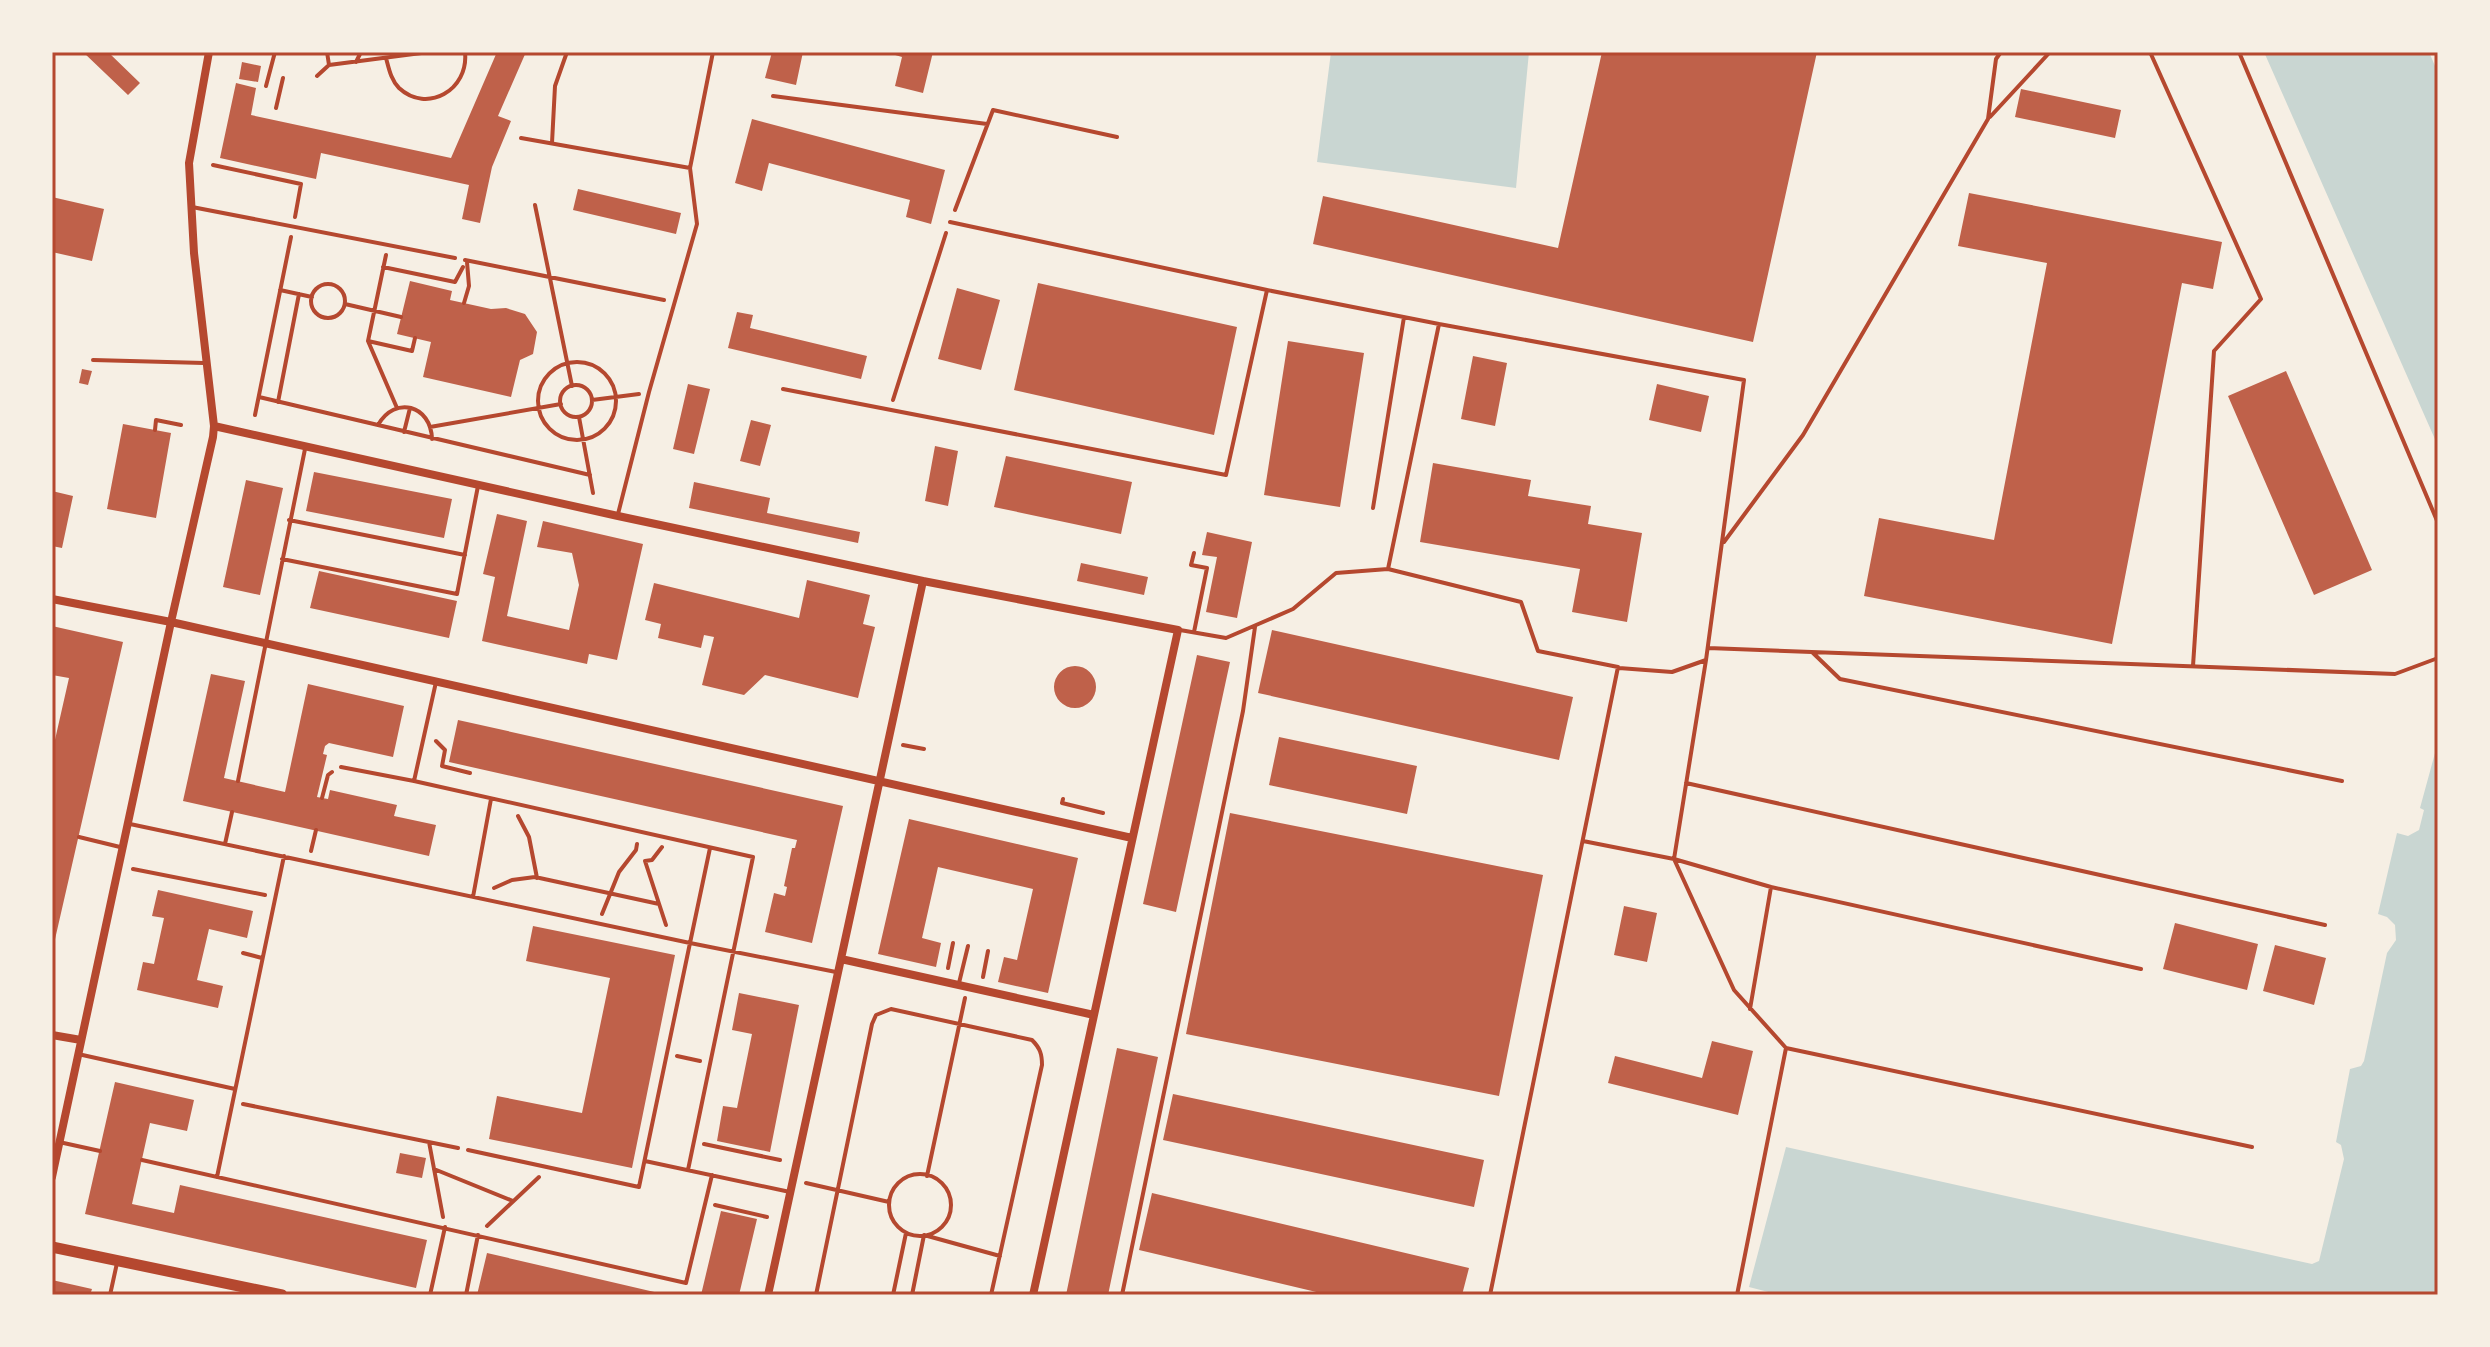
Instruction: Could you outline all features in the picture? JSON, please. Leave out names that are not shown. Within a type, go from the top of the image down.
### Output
[{"type":"street","points":[[52,1177],[214,426],[190,207],[189,163],[209,52]]},
{"type":"street","points":[[214,426],[923,581],[1178,630],[1033,1295]]},
{"type":"street","points":[[768,1295],[923,581]]},
{"type":"street","points":[[52,599],[171,622],[1132,838]]},
{"type":"street","points":[[841,959],[1094,1015]]},
{"type":"street","points":[[52,1035],[81,1040]]},
{"type":"street","points":[[52,1247],[282,1295]]},
{"type":"lane","points":[[266,86],[275,52]]},
{"type":"lane","points":[[552,143],[555,86],[567,52]]},
{"type":"lane","points":[[618,516],[649,392],[697,224],[690,168],[713,52]]},
{"type":"lane","points":[[1988,119],[1996,59],[2001,52]]},
{"type":"lane","points":[[1723,544],[1803,435],[1988,119],[2050,52]]},
{"type":"lane","points":[[2150,52],[2261,299],[2214,351],[2193,666]]},
{"type":"lane","points":[[2239,52],[2438,523]]},
{"type":"lane","points":[[521,138],[690,168]]},
{"type":"lane","points":[[190,207],[455,258]]},
{"type":"lane","points":[[950,222],[1267,290],[1744,380],[1708,648],[1674,859],[1734,990],[1786,1048],[2252,1147]]},
{"type":"lane","points":[[783,389],[1226,475],[1267,290]]},
{"type":"lane","points":[[1373,508],[1404,317]]},
{"type":"lane","points":[[1388,569],[1439,324]]},
{"type":"lane","points":[[93,360],[207,363]]},
{"type":"lane","points":[[238,781],[305,446]]},
{"type":"lane","points":[[282,559],[457,594],[478,486]]},
{"type":"lane","points":[[289,520],[465,555]]},
{"type":"lane","points":[[1194,553],[1191,565],[1207,568],[1194,633]]},
{"type":"lane","points":[[1178,630],[1226,638],[1293,609],[1336,573],[1388,569],[1521,602],[1538,651],[1618,667],[1672,672],[1706,660]]},
{"type":"lane","points":[[1122,1295],[1243,711],[1255,625]]},
{"type":"lane","points":[[1708,648],[2395,674],[2438,658]]},
{"type":"lane","points":[[1812,652],[1840,679],[2342,781]]},
{"type":"lane","points":[[1490,1295],[1618,667]]},
{"type":"lane","points":[[414,781],[436,682]]},
{"type":"lane","points":[[341,767],[753,857],[688,1170]]},
{"type":"lane","points":[[1686,783],[2325,925]]},
{"type":"lane","points":[[473,897],[491,799]]},
{"type":"lane","points":[[225,844],[232,812]]},
{"type":"lane","points":[[128,824],[838,972]]},
{"type":"lane","points":[[79,837],[123,847]]},
{"type":"lane","points":[[1583,841],[1674,859],[1771,887],[2141,969]]},
{"type":"lane","points":[[468,1150],[639,1187],[710,848]]},
{"type":"lane","points":[[217,1177],[284,856]]},
{"type":"lane","points":[[1750,1009],[1771,887]]},
{"type":"lane","points":[[959,985],[968,946]]},
{"type":"lane","points":[[243,953],[262,958]]},
{"type":"lane","points":[[1737,1295],[1786,1048]]},
{"type":"lane","points":[[78,1054],[235,1089]]},
{"type":"lane","points":[[59,1142],[100,1151]]},
{"type":"lane","points":[[142,1160],[686,1283],[712,1175]]},
{"type":"lane","points":[[645,1161],[790,1192]]},
{"type":"lane","points":[[430,1295],[445,1227]]},
{"type":"lane","points":[[466,1295],[478,1235]]},
{"type":"lane","points":[[110,1295],[118,1261]]},
{"type":"path","points":[[327,52],[329,65]]},
{"type":"path","points":[[356,62],[361,52]]},
{"type":"path","points":[[317,76],[329,65],[429,52]]},
{"type":"path","points":[[386,58],[391,76],[402,91],[413,96],[434,97],[452,90],[460,81],[465,52]]},
{"type":"path","points":[[773,96],[987,124]]},
{"type":"path","points":[[213,165],[301,184],[255,415]]},
{"type":"path","points":[[535,205],[572,386]]},
{"type":"path","points":[[388,245],[368,341],[397,408]]},
{"type":"path","points":[[455,258],[674,302]]},
{"type":"path","points":[[383,267],[455,282],[466,260]]},
{"type":"path","points":[[464,303],[469,286],[466,260]]},
{"type":"path","points":[[329,284],[339,288],[345,304],[340,313],[325,317],[313,308],[312,297],[318,288],[329,284]]},
{"type":"path","points":[[280,290],[312,297]]},
{"type":"path","points":[[278,402],[299,294]]},
{"type":"path","points":[[345,304],[401,317]]},
{"type":"path","points":[[368,341],[412,351],[415,338]]},
{"type":"path","points":[[569,363],[586,363],[597,368],[613,386],[616,397],[611,421],[593,437],[571,440],[560,436],[543,420],[539,408],[543,383],[551,373],[569,363]]},
{"type":"path","points":[[572,386],[587,389],[592,400],[588,412],[579,417],[569,415],[561,404],[564,391],[572,386]]},
{"type":"path","points":[[592,400],[649,392]]},
{"type":"path","points":[[259,397],[590,475]]},
{"type":"path","points":[[430,427],[561,404]]},
{"type":"path","points":[[378,425],[382,417],[397,408],[410,408],[423,414],[432,439]]},
{"type":"path","points":[[404,432],[410,408]]},
{"type":"path","points":[[579,417],[593,493]]},
{"type":"path","points":[[155,430],[156,420],[181,425]]},
{"type":"path","points":[[425,731],[445,750],[442,766],[470,773]]},
{"type":"path","points":[[903,745],[924,749]]},
{"type":"path","points":[[322,798],[328,775],[341,767]]},
{"type":"path","points":[[1063,799],[1062,803],[1103,813]]},
{"type":"path","points":[[511,803],[529,837],[537,878]]},
{"type":"path","points":[[309,862],[316,830]]},
{"type":"path","points":[[599,924],[619,872],[636,850],[639,832]]},
{"type":"path","points":[[645,861],[652,860],[669,839]]},
{"type":"path","points":[[636,850],[645,861],[670,939]]},
{"type":"path","points":[[118,866],[275,897]]},
{"type":"path","points":[[473,897],[512,880],[537,878],[659,904]]},
{"type":"path","points":[[944,982],[953,943]]},
{"type":"path","points":[[980,990],[988,951]]},
{"type":"path","points":[[927,1176],[965,999]]},
{"type":"path","points":[[816,1295],[872,1024],[876,1015],[891,1009],[1032,1040],[1042,1054],[991,1295]]},
{"type":"path","points":[[671,1055],[706,1062]]},
{"type":"path","points":[[233,1102],[468,1150]]},
{"type":"path","points":[[429,1142],[445,1227]]},
{"type":"path","points":[[693,1142],[780,1160]]},
{"type":"path","points":[[478,1235],[549,1167]]},
{"type":"path","points":[[434,1169],[513,1201]]},
{"type":"path","points":[[924,1235],[943,1227],[951,1209],[947,1190],[940,1182],[927,1176],[911,1176],[901,1180],[894,1188],[889,1202],[892,1219],[906,1233],[1000,1256]]},
{"type":"path","points":[[806,1183],[889,1202]]},
{"type":"path","points":[[705,1202],[767,1217]]},
{"type":"path","points":[[893,1295],[906,1233]]},
{"type":"path","points":[[912,1295],[924,1235]]},
{"type":"shaded area","points":[[1331,52],[1529,52],[1516,188],[1317,162]]},
{"type":"shaded area","points":[[2264,52],[2429,52],[2438,73],[2438,446]]},
{"type":"shaded area","points":[[2438,742],[2438,1295],[1780,1295],[1749,1287],[1786,1147],[2312,1264],[2319,1261],[2344,1159],[2341,1145],[2336,1142],[2350,1069],[2361,1066],[2364,1061],[2387,953],[2396,940],[2395,925],[2378,914],[2397,833],[2408,836],[2419,830],[2424,810],[2420,808]]},
{"type":"building","points":[[83,52],[108,52],[140,83],[128,95]]},
{"type":"building","points":[[497,52],[526,52],[498,116],[511,121],[492,167],[480,223],[462,219],[469,185],[321,153],[316,179],[220,158],[236,83],[256,88],[251,115],[451,158]]},
{"type":"building","points":[[772,52],[803,52],[796,85],[765,78]]},
{"type":"building","points":[[885,52],[933,52],[923,93],[895,86],[902,57]]},
{"type":"building","points":[[1602,52],[1817,52],[1753,342],[1313,244],[1323,196],[1558,248]]},
{"type":"building","points":[[242,62],[261,66],[258,82],[239,79]]},
{"type":"building","points":[[2021,89],[2121,110],[2115,138],[2015,117]]},
{"type":"building","points":[[752,119],[945,170],[931,224],[906,217],[910,200],[769,163],[762,191],[735,183]]},
{"type":"building","points":[[578,189],[681,213],[676,234],[573,210]]},
{"type":"building","points":[[1969,193],[2222,242],[2213,289],[2182,283],[2112,644],[1864,596],[1879,518],[1994,540],[2047,263],[1958,246]]},
{"type":"building","points":[[52,197],[104,209],[92,261],[52,252]]},
{"type":"building","points":[[410,281],[452,291],[450,300],[491,309],[506,308],[525,314],[537,332],[533,354],[520,360],[511,397],[423,377],[431,342],[397,334]]},
{"type":"building","points":[[1038,283],[1237,327],[1214,435],[1014,390]]},
{"type":"building","points":[[957,288],[1000,300],[981,370],[938,359]]},
{"type":"building","points":[[737,312],[753,315],[750,328],[867,356],[861,379],[728,348]]},
{"type":"building","points":[[1288,341],[1364,353],[1340,507],[1264,495]]},
{"type":"building","points":[[1473,356],[1507,363],[1495,426],[1461,419]]},
{"type":"building","points":[[82,369],[92,371],[88,385],[79,383]]},
{"type":"building","points":[[2286,371],[2372,570],[2314,595],[2228,396]]},
{"type":"building","points":[[688,384],[710,389],[694,454],[673,449]]},
{"type":"building","points":[[1657,384],[1709,396],[1701,432],[1649,420]]},
{"type":"building","points":[[751,420],[771,425],[760,466],[740,461]]},
{"type":"building","points":[[123,424],[171,433],[156,518],[107,509]]},
{"type":"building","points":[[935,446],[958,451],[948,506],[925,501]]},
{"type":"building","points":[[1006,456],[1132,482],[1121,534],[994,507]]},
{"type":"building","points":[[1433,463],[1531,480],[1528,496],[1591,506],[1588,524],[1642,533],[1627,622],[1572,612],[1580,569],[1420,542]]},
{"type":"building","points":[[314,472],[452,499],[444,538],[306,511]]},
{"type":"building","points":[[246,480],[283,488],[260,595],[223,587]]},
{"type":"building","points":[[694,482],[770,498],[767,513],[860,532],[858,543],[689,508]]},
{"type":"building","points":[[52,491],[73,496],[62,548],[52,546]]},
{"type":"building","points":[[497,514],[527,521],[507,616],[569,630],[579,585],[572,553],[537,547],[543,521],[643,544],[617,660],[589,654],[587,664],[482,641],[495,577],[483,574]]},
{"type":"building","points":[[1207,532],[1252,542],[1237,618],[1206,612],[1217,557],[1202,555]]},
{"type":"building","points":[[1081,563],[1148,577],[1144,595],[1077,581]]},
{"type":"building","points":[[319,571],[457,601],[449,638],[310,608]]},
{"type":"building","points":[[807,580],[870,595],[863,624],[875,627],[858,698],[765,675],[744,695],[702,685],[714,637],[704,635],[701,648],[658,638],[661,624],[645,620],[654,583],[799,618]]},
{"type":"building","points":[[52,626],[123,642],[53,948],[52,753],[69,678],[52,675]]},
{"type":"building","points":[[1272,630],[1573,697],[1559,760],[1258,693]]},
{"type":"building","points":[[1197,655],[1230,662],[1176,912],[1143,904]]},
{"type":"building","points":[[1075,666],[1090,672],[1096,687],[1090,702],[1075,708],[1060,702],[1054,687],[1060,672]]},
{"type":"building","points":[[211,674],[245,681],[224,778],[285,792],[308,684],[404,706],[393,757],[329,743],[325,746],[323,754],[327,755],[317,797],[328,799],[330,790],[397,805],[394,816],[436,825],[429,856],[183,801]]},
{"type":"building","points":[[458,720],[843,806],[812,943],[765,932],[774,893],[785,896],[787,887],[784,886],[792,848],[795,848],[797,840],[449,762]]},
{"type":"building","points":[[1279,737],[1417,766],[1407,814],[1269,785]]},
{"type":"building","points":[[1230,813],[1543,875],[1499,1096],[1186,1034]]},
{"type":"building","points":[[909,819],[1078,858],[1048,993],[998,982],[1004,957],[1017,960],[1033,889],[938,867],[922,938],[941,943],[936,967],[878,954]]},
{"type":"building","points":[[158,890],[253,911],[247,938],[209,929],[197,980],[223,986],[218,1008],[137,990],[143,962],[154,964],[164,918],[152,916]]},
{"type":"building","points":[[1624,906],[1657,913],[1647,962],[1614,955]]},
{"type":"building","points":[[2175,923],[2258,944],[2247,990],[2163,969]]},
{"type":"building","points":[[533,926],[675,955],[632,1168],[489,1139],[497,1096],[582,1113],[610,978],[526,961]]},
{"type":"building","points":[[2275,945],[2326,958],[2314,1005],[2263,991]]},
{"type":"building","points":[[739,993],[799,1005],[770,1152],[717,1141],[723,1106],[737,1108],[752,1034],[732,1030]]},
{"type":"building","points":[[1712,1041],[1753,1051],[1738,1115],[1608,1083],[1615,1056],[1702,1078]]},
{"type":"building","points":[[1117,1048],[1158,1057],[1108,1295],[1066,1295]]},
{"type":"building","points":[[115,1082],[194,1100],[187,1131],[150,1123],[132,1204],[174,1213],[180,1185],[427,1240],[416,1288],[85,1214]]},
{"type":"building","points":[[1173,1094],[1484,1160],[1474,1207],[1163,1140]]},
{"type":"building","points":[[400,1153],[426,1158],[422,1178],[396,1173]]},
{"type":"building","points":[[1152,1193],[1469,1268],[1462,1295],[1329,1295],[1139,1250]]},
{"type":"building","points":[[721,1211],[757,1219],[739,1295],[701,1295]]},
{"type":"building","points":[[487,1253],[663,1294],[663,1295],[477,1295]]},
{"type":"building","points":[[52,1280],[92,1289],[90,1295],[52,1295]]}]
